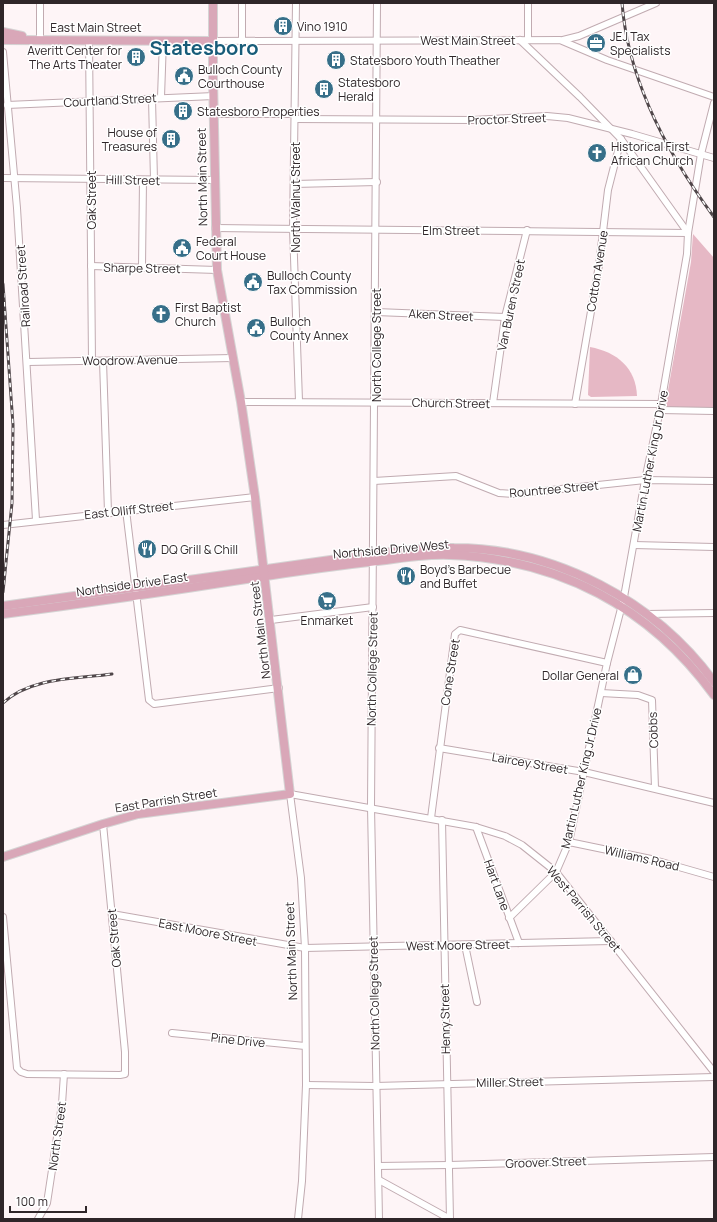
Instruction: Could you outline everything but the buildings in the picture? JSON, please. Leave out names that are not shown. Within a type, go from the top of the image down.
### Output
[{"type":"main road","name":"North Main Street","points":[[213,3],[212,41],[214,96],[214,180],[217,270],[241,402],[255,498],[271,620],[290,794]]},
{"type":"main road","points":[[3,32],[36,39]]},
{"type":"main road","name":"East Main Street","points":[[3,40],[212,41]]},
{"type":"main road","name":"Northside Drive West","points":[[265,573],[373,558],[422,548],[456,548],[496,551],[528,558],[557,566],[597,583],[624,597],[667,630],[714,682]]},
{"type":"main road","name":"Northside Drive West","points":[[373,558],[449,555],[490,558],[532,566],[561,576],[588,587],[622,606],[649,625],[674,647],[696,670],[714,695]]},
{"type":"main road","name":"Northside Drive East","points":[[3,614],[265,573]]},
{"type":"main road","name":"Northside Drive East","points":[[3,606],[137,592]]},
{"type":"main road","name":"East Parrish Street","points":[[3,856],[102,824],[144,813],[290,794]]},
{"type":"street","points":[[36,39],[40,3]]},
{"type":"street","points":[[242,3],[242,40]]},
{"type":"street","name":"North Walnut Street","points":[[296,3],[293,230],[299,402]]},
{"type":"street","name":"North College Street","points":[[377,3],[378,120],[371,807],[375,1086],[379,1219]]},
{"type":"street","points":[[528,3],[528,40]]},
{"type":"street","points":[[560,40],[579,36],[656,3]]},
{"type":"street","name":"Oak Street","points":[[89,40],[92,361]]},
{"type":"street","points":[[161,97],[163,40]]},
{"type":"street","points":[[520,40],[620,139],[688,233]]},
{"type":"street","name":"West Main Street","points":[[212,41],[560,40],[607,60],[714,97]]},
{"type":"street","name":"Railroad Street","points":[[3,52],[28,362],[36,520]]},
{"type":"street","name":"Courtland Street","points":[[7,105],[152,99],[161,97],[214,96]]},
{"type":"street","points":[[152,99],[154,180]]},
{"type":"street","name":"Martin Luther King Jr Drive","points":[[509,918],[556,872],[569,842],[607,663],[624,597],[687,254],[688,233],[701,154],[714,103]]},
{"type":"street","name":"Proctor Street","points":[[214,114],[378,120],[472,120],[547,116],[568,118],[610,128],[714,158]]},
{"type":"street","name":"Cotton Avenue","points":[[575,404],[603,232],[608,190],[620,139]]},
{"type":"street","name":"Hill Street","points":[[3,178],[214,180]]},
{"type":"street","points":[[142,267],[143,180]]},
{"type":"street","points":[[294,184],[377,182]]},
{"type":"street","name":"Elm Street","points":[[215,228],[293,230],[527,230],[688,233]]},
{"type":"street","name":"Van Buren Street","points":[[493,403],[505,318],[527,230]]},
{"type":"street","name":"Sharpe Street","points":[[91,266],[217,270]]},
{"type":"street","name":"Aken Street","points":[[376,312],[505,318]]},
{"type":"street","name":"Woodrow Avenue","points":[[28,362],[233,358]]},
{"type":"street","points":[[103,361],[108,512]]},
{"type":"street","name":"Church Street","points":[[241,402],[575,404],[660,407],[714,411]]},
{"type":"street","name":"Rountree Street","points":[[374,481],[456,476],[499,493],[514,494],[645,480],[714,480]]},
{"type":"street","name":"East Olliff Street","points":[[3,525],[126,510],[255,498]]},
{"type":"street","points":[[126,510],[149,700],[154,704],[279,688]]},
{"type":"street","points":[[634,545],[714,547]]},
{"type":"street","points":[[271,620],[373,606]]},
{"type":"street","points":[[647,614],[714,613]]},
{"type":"street","name":"Cone Street","points":[[431,818],[455,634],[460,630],[607,663]]},
{"type":"street","name":"Cobbs","points":[[601,693],[638,694],[652,700],[655,788]]},
{"type":"street","name":"Laircey Street","points":[[439,748],[584,772],[714,803]]},
{"type":"street","name":"West Parrish Street","points":[[290,794],[476,826],[505,836],[522,845],[556,872],[714,1072]]},
{"type":"street","name":"North Main Street","points":[[290,794],[301,878],[305,948],[306,1085],[302,1181],[298,1219]]},
{"type":"street","name":"Henry Street","points":[[442,820],[446,1084],[450,1219]]},
{"type":"street","name":"Oak Street","points":[[64,1074],[125,1074],[125,1052],[102,824]]},
{"type":"street","name":"Hart Lane","points":[[476,826],[509,918],[520,943]]},
{"type":"street","name":"Williams Road","points":[[569,842],[650,859],[714,877]]},
{"type":"street","name":"East Moore Street","points":[[112,914],[305,948]]},
{"type":"street","points":[[3,917],[17,1068],[21,1072],[31,1074],[64,1074]]},
{"type":"street","name":"West Moore Street","points":[[305,948],[611,941]]},
{"type":"street","points":[[465,945],[477,1002]]},
{"type":"street","name":"Pine Drive","points":[[172,1033],[305,1046]]},
{"type":"street","name":"North Street","points":[[38,1219],[48,1203],[62,1104],[64,1074]]},
{"type":"street","name":"Miller Street","points":[[306,1085],[375,1086],[714,1077]]},
{"type":"street","name":"Groover Street","points":[[378,1166],[714,1157]]},
{"type":"street","points":[[379,1180],[450,1219]]},
{"type":"shaded area","points":[[693,234],[714,258],[714,408],[665,407],[691,262]]},
{"type":"shaded area","points":[[590,347],[609,353],[623,363],[633,377],[637,396],[591,397],[588,395]]},
{"type":"railway","points":[[622,3],[626,32],[633,60],[653,116],[681,169],[714,217]]},
{"type":"railway","points":[[3,284],[13,425],[12,503],[3,592]]},
{"type":"railway","points":[[3,703],[14,694],[26,688],[40,684],[112,674]]},
{"type":"place","name":"Vino 1910","points":[[283,26]]},
{"type":"place","name":"JEJ Tax Specialists","points":[[596,43]]},
{"type":"place","name":"Averitt Center for The Arts Theater","points":[[136,57]]},
{"type":"place","name":"Statesboro Youth Theather","points":[[336,60]]},
{"type":"place","name":"Bulloch County Courthouse","points":[[184,76]]},
{"type":"place","name":"Statesboro Herald","points":[[324,89]]},
{"type":"place","name":"Statesboro Properties","points":[[183,111]]},
{"type":"place","name":"House of Treasures","points":[[171,139]]},
{"type":"place","name":"Historical First African Church","points":[[597,153]]},
{"type":"place","name":"Federal Court House","points":[[182,248]]},
{"type":"place","name":"Bulloch County Tax Commission","points":[[253,282]]},
{"type":"place","name":"First Baptist Church","points":[[161,314]]},
{"type":"place","name":"Bulloch County Annex","points":[[256,328]]},
{"type":"place","name":"DQ Grill & Chill","points":[[147,549]]},
{"type":"place","name":"Boyd's Barbecue and Buffet","points":[[406,576]]},
{"type":"place","name":"Enmarket","points":[[327,601]]},
{"type":"place","name":"Dollar General","points":[[633,675]]},
{"type":"district","name":"Statesboro","points":[[204,47]]}]
